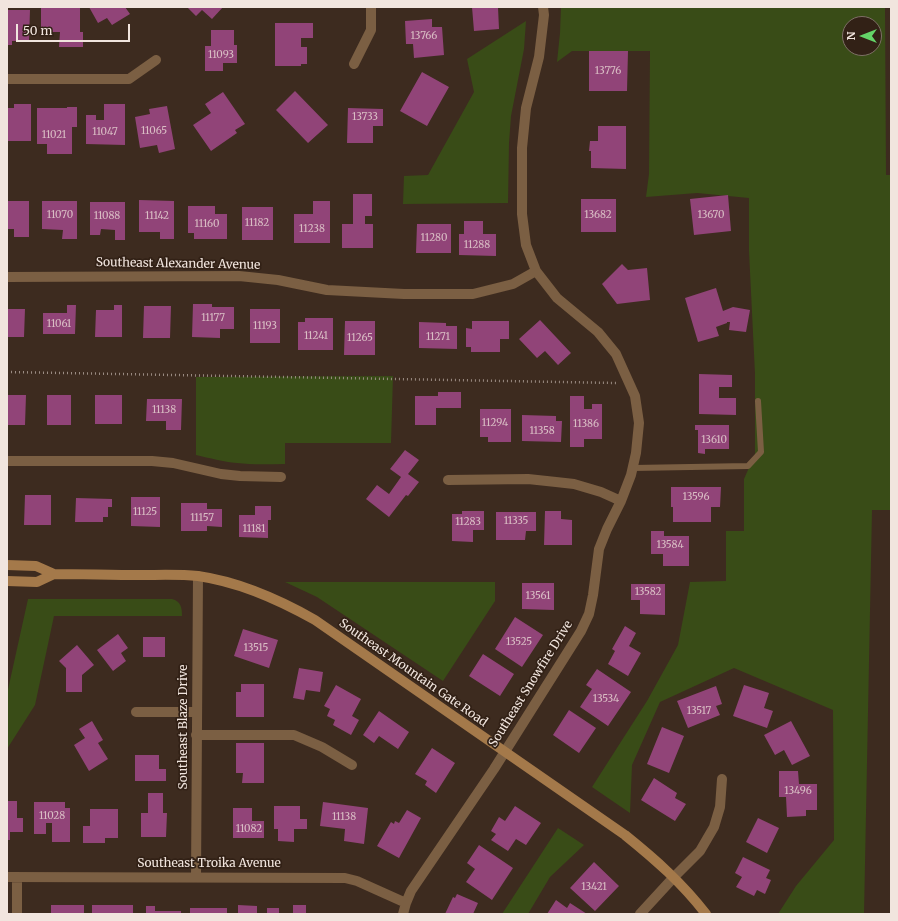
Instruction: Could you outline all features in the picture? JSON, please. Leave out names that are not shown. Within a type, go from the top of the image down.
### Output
[{"type":"street","points":[[354,64],[371,30],[371,7]]},
{"type":"street","name":"Southeast Snowfire Drive","points":[[403,914],[411,891],[494,769],[581,631],[588,614],[593,595],[599,549],[631,476],[636,453],[639,423],[635,396],[616,354],[598,332],[557,298],[536,271],[526,245],[522,214],[522,148],[526,108],[539,57],[544,16],[543,7]]},
{"type":"street","points":[[7,79],[129,79],[156,60]]},
{"type":"street","name":"Southeast Alexander Avenue","points":[[7,277],[239,276],[278,280],[327,290],[404,294],[473,294],[513,284],[536,271]]},
{"type":"street","points":[[7,461],[152,461],[173,463],[221,474],[281,477]]},
{"type":"street","points":[[448,480],[528,479],[574,484],[601,492],[621,501]]},
{"type":"street","name":"Southeast Mountain Gate Road","points":[[7,565],[36,566],[54,574],[198,576],[253,590],[283,603],[315,620],[625,835],[674,877],[706,914]]},
{"type":"street","name":"Southeast Mountain Gate Road","points":[[7,581],[37,582],[54,574]]},
{"type":"street","name":"Southeast Blaze Drive","points":[[196,877],[198,576]]},
{"type":"street","points":[[136,712],[196,712]]},
{"type":"street","points":[[196,735],[294,735],[322,747],[352,765]]},
{"type":"street","points":[[640,914],[700,851],[714,827],[720,807],[722,779]]},
{"type":"street","points":[[12,877],[17,914]]},
{"type":"street","name":"Southeast Troika Avenue","points":[[12,877],[344,878],[357,881],[406,903]]},
{"type":"lane","points":[[633,468],[748,466],[760,452],[758,401]]},
{"type":"path","points":[[7,372],[629,383]]},
{"type":"green space","points":[[561,7],[885,7],[886,175],[891,175],[891,510],[872,510],[864,914],[778,914],[796,886],[834,840],[833,710],[734,668],[660,702],[632,765],[630,813],[592,787],[647,701],[678,645],[690,582],[726,581],[726,531],[744,531],[744,479],[755,454],[755,374],[749,251],[749,198],[697,193],[646,197],[649,174],[650,51],[572,51],[557,62]]},
{"type":"green space","points":[[526,21],[524,49],[511,116],[508,203],[403,204],[404,176],[428,175],[474,92],[467,59]]},
{"type":"green space","points":[[393,376],[391,443],[285,443],[285,464],[243,464],[196,455],[196,377]]},
{"type":"green space","points":[[285,582],[495,582],[495,601],[443,681],[317,597]]},
{"type":"green space","points":[[28,599],[172,599],[177,601],[180,605],[182,616],[54,616],[35,705],[7,749],[7,694]]},
{"type":"green space","points":[[558,828],[584,845],[550,877],[528,914],[502,914]]},
{"type":"building","points":[[41,7],[80,7],[80,32],[83,32],[83,47],[59,47],[60,32],[41,32]]},
{"type":"building","points":[[89,7],[125,7],[130,14],[112,25],[107,18],[98,23]]},
{"type":"building","points":[[187,7],[223,7],[212,19],[202,10],[196,16]]},
{"type":"building","points":[[472,7],[498,7],[499,29],[474,31]]},
{"type":"building","points":[[7,10],[30,10],[29,41],[12,41],[12,45],[7,45]]},
{"type":"building","points":[[432,19],[432,27],[442,27],[444,55],[414,58],[413,44],[406,44],[405,21]]},
{"type":"building","points":[[275,23],[313,23],[313,38],[301,38],[301,47],[307,47],[307,64],[301,64],[301,66],[275,66]]},
{"type":"building","points":[[211,30],[234,30],[234,45],[237,45],[237,63],[223,63],[223,71],[205,71],[205,46],[211,46]]},
{"type":"building","points":[[589,51],[628,51],[627,91],[589,91]]},
{"type":"building","points":[[422,72],[449,87],[427,126],[400,111]]},
{"type":"building","points":[[295,91],[328,125],[308,143],[276,110]]},
{"type":"building","points":[[223,92],[245,124],[235,130],[237,133],[211,151],[193,125],[211,113],[205,104]]},
{"type":"building","points":[[14,104],[31,104],[31,141],[7,141],[7,108],[14,108]]},
{"type":"building","points":[[104,104],[125,104],[125,145],[86,144],[86,115],[96,115],[96,120],[104,120]]},
{"type":"building","points":[[167,106],[175,149],[159,153],[157,145],[140,148],[135,117],[150,114],[149,109]]},
{"type":"building","points":[[77,107],[77,127],[72,127],[72,154],[47,154],[47,144],[37,144],[37,108]]},
{"type":"building","points":[[348,108],[383,109],[383,126],[373,126],[373,143],[347,143]]},
{"type":"building","points":[[598,126],[626,126],[626,169],[591,168],[591,151],[589,151],[590,141],[598,141]]},
{"type":"building","points":[[353,194],[372,194],[372,216],[365,216],[365,224],[373,224],[373,248],[342,248],[342,224],[353,224]]},
{"type":"building","points":[[728,195],[731,231],[694,235],[690,199]]},
{"type":"building","points":[[581,199],[616,199],[616,232],[581,232]]},
{"type":"building","points":[[139,200],[174,201],[174,239],[160,239],[160,232],[139,232]]},
{"type":"building","points":[[7,201],[29,201],[29,237],[14,237],[14,229],[7,229]]},
{"type":"building","points":[[42,201],[77,201],[77,239],[62,239],[63,230],[42,229]]},
{"type":"building","points":[[313,201],[330,201],[330,243],[294,243],[294,214],[313,214]]},
{"type":"building","points":[[90,202],[125,202],[125,240],[115,240],[115,230],[101,229],[100,235],[90,235]]},
{"type":"building","points":[[188,206],[215,206],[215,214],[227,214],[227,239],[194,239],[194,233],[188,233]]},
{"type":"building","points":[[242,207],[273,207],[273,240],[242,240]]},
{"type":"building","points":[[464,221],[483,221],[483,234],[496,234],[496,256],[459,255],[459,234],[464,234]]},
{"type":"building","points":[[417,224],[451,224],[451,253],[416,253]]},
{"type":"building","points":[[622,264],[628,270],[647,268],[650,300],[617,304],[602,284]]},
{"type":"building","points":[[716,288],[723,311],[733,307],[750,310],[746,332],[729,330],[730,322],[727,322],[716,327],[719,336],[698,342],[685,298]]},
{"type":"building","points":[[193,304],[212,304],[212,307],[234,307],[234,329],[220,329],[220,338],[192,337]]},
{"type":"building","points":[[67,305],[76,305],[75,334],[43,334],[43,313],[67,313]]},
{"type":"building","points":[[114,305],[122,305],[122,337],[95,337],[96,310],[114,310]]},
{"type":"building","points":[[144,306],[171,306],[170,338],[143,338]]},
{"type":"building","points":[[7,309],[25,309],[24,337],[7,337]]},
{"type":"building","points":[[250,309],[280,309],[280,343],[250,343]]},
{"type":"building","points":[[305,318],[333,318],[333,350],[298,350],[298,322],[305,322]]},
{"type":"building","points":[[540,320],[571,353],[558,365],[545,351],[537,358],[519,339]]},
{"type":"building","points":[[345,321],[375,321],[375,355],[344,355]]},
{"type":"building","points":[[472,321],[509,321],[509,339],[500,339],[500,352],[471,352],[471,347],[466,347],[466,328],[472,329]]},
{"type":"building","points":[[419,322],[446,323],[446,326],[457,326],[457,349],[419,348]]},
{"type":"building","points":[[699,374],[732,375],[732,387],[719,387],[719,398],[736,398],[736,415],[699,414]]},
{"type":"building","points":[[438,392],[461,392],[461,408],[436,408],[436,425],[415,425],[415,396],[438,396]]},
{"type":"building","points":[[7,395],[26,395],[25,425],[7,425]]},
{"type":"building","points":[[47,395],[71,395],[71,425],[47,425]]},
{"type":"building","points":[[95,395],[122,395],[122,424],[95,424]]},
{"type":"building","points":[[570,396],[584,396],[584,409],[592,409],[592,404],[602,404],[602,439],[584,439],[584,447],[570,447]]},
{"type":"building","points":[[147,399],[182,399],[181,430],[166,430],[166,421],[146,421]]},
{"type":"building","points":[[480,409],[511,409],[511,442],[488,442],[488,437],[480,437]]},
{"type":"building","points":[[522,415],[556,416],[556,421],[562,421],[561,442],[522,441]]},
{"type":"building","points":[[695,425],[729,425],[729,449],[705,449],[705,454],[698,453],[698,430],[695,430]]},
{"type":"building","points":[[405,450],[419,460],[408,474],[419,482],[408,496],[406,495],[389,517],[366,499],[377,485],[389,494],[401,477],[390,469]]},
{"type":"building","points":[[671,487],[721,487],[720,507],[711,507],[711,522],[673,522]]},
{"type":"building","points":[[25,495],[51,495],[51,525],[24,525]]},
{"type":"building","points":[[131,497],[160,497],[160,527],[131,526]]},
{"type":"building","points":[[76,498],[112,499],[112,507],[108,507],[108,517],[103,517],[103,522],[75,522]]},
{"type":"building","points":[[181,503],[207,503],[207,509],[222,509],[222,527],[207,526],[207,531],[181,531]]},
{"type":"building","points":[[255,506],[271,506],[271,520],[268,520],[268,538],[239,537],[239,515],[255,515]]},
{"type":"building","points":[[462,511],[484,511],[484,530],[473,530],[473,542],[452,541],[452,514],[462,514]]},
{"type":"building","points":[[545,511],[561,511],[561,519],[572,520],[572,545],[544,545]]},
{"type":"building","points":[[496,512],[536,512],[536,531],[526,531],[525,540],[496,540]]},
{"type":"building","points":[[651,531],[664,531],[664,536],[689,536],[689,566],[663,566],[663,554],[651,554]]},
{"type":"building","points":[[522,583],[554,583],[554,610],[522,609]]},
{"type":"building","points":[[631,584],[665,584],[665,615],[640,614],[640,600],[631,600]]},
{"type":"building","points":[[515,617],[543,635],[522,667],[495,649]]},
{"type":"building","points":[[625,626],[636,633],[629,646],[641,653],[628,676],[608,664],[615,651],[612,649]]},
{"type":"building","points":[[243,629],[278,640],[269,668],[234,656]]},
{"type":"building","points":[[118,634],[128,648],[121,653],[126,661],[113,671],[97,650]]},
{"type":"building","points":[[143,637],[165,637],[165,657],[143,657]]},
{"type":"building","points":[[77,645],[94,665],[82,675],[82,692],[66,692],[66,668],[59,661]]},
{"type":"building","points":[[483,654],[514,674],[500,696],[469,676]]},
{"type":"building","points":[[299,668],[323,672],[320,692],[306,690],[304,700],[293,698]]},
{"type":"building","points":[[597,669],[631,692],[608,726],[580,707],[592,689],[586,685]]},
{"type":"building","points":[[241,684],[264,684],[264,717],[236,717],[236,692],[241,692]]},
{"type":"building","points":[[336,685],[361,699],[352,716],[359,720],[351,735],[333,725],[335,720],[327,716],[330,709],[324,706]]},
{"type":"building","points":[[744,685],[769,693],[764,708],[773,711],[767,728],[733,716]]},
{"type":"building","points":[[716,686],[722,704],[716,706],[720,715],[688,728],[677,701]]},
{"type":"building","points":[[569,710],[596,728],[579,753],[553,735]]},
{"type":"building","points":[[379,711],[409,732],[398,749],[379,736],[374,743],[363,735]]},
{"type":"building","points":[[92,721],[103,740],[98,743],[108,759],[89,771],[74,745],[85,738],[79,729]]},
{"type":"building","points":[[791,721],[810,756],[792,765],[784,750],[775,755],[764,735]]},
{"type":"building","points":[[662,727],[684,736],[669,773],[647,764]]},
{"type":"building","points":[[236,743],[264,743],[264,783],[242,783],[243,773],[236,773]]},
{"type":"building","points":[[432,748],[455,763],[436,793],[425,785],[427,781],[415,774]]},
{"type":"building","points":[[135,755],[159,755],[159,769],[166,769],[166,781],[135,781]]},
{"type":"building","points":[[779,771],[798,771],[799,784],[817,784],[817,810],[806,810],[806,816],[787,817],[786,797],[779,797]]},
{"type":"building","points":[[654,778],[677,793],[675,798],[686,804],[675,821],[641,800]]},
{"type":"building","points":[[148,793],[163,793],[163,813],[167,813],[166,837],[141,837],[141,813],[148,813]]},
{"type":"building","points":[[7,801],[17,801],[17,818],[23,818],[23,832],[10,832],[10,840],[7,840]]},
{"type":"building","points":[[34,802],[65,802],[65,808],[70,808],[70,842],[52,842],[52,823],[46,823],[46,834],[34,834]]},
{"type":"building","points":[[323,802],[368,808],[364,844],[344,841],[345,829],[320,826]]},
{"type":"building","points":[[274,806],[300,806],[300,819],[307,819],[307,829],[294,829],[294,842],[278,841],[278,829],[274,829]]},
{"type":"building","points":[[515,806],[541,823],[526,845],[516,839],[508,851],[491,840],[496,834],[491,831],[499,817],[505,821]]},
{"type":"building","points":[[233,808],[252,808],[252,821],[264,821],[264,838],[233,838]]},
{"type":"building","points":[[90,809],[118,809],[118,838],[105,838],[105,843],[83,843],[83,826],[90,826]]},
{"type":"building","points":[[407,810],[421,818],[399,858],[377,846],[391,822],[394,824],[395,821],[399,823]]},
{"type":"building","points":[[758,818],[779,828],[767,853],[746,842]]},
{"type":"building","points":[[479,845],[513,868],[492,900],[466,882],[475,869],[467,863]]},
{"type":"building","points":[[743,857],[770,870],[766,878],[771,880],[765,894],[757,890],[754,896],[736,887],[742,877],[735,873]]},
{"type":"building","points":[[594,862],[619,886],[595,911],[570,888]]},
{"type":"building","points":[[457,894],[478,903],[473,914],[445,914],[453,897],[455,898]]},
{"type":"building","points":[[556,900],[567,908],[570,903],[587,914],[547,914]]},
{"type":"building","points":[[51,905],[84,905],[84,914],[51,914]]},
{"type":"building","points":[[92,905],[133,905],[133,914],[92,914]]},
{"type":"building","points":[[238,905],[257,906],[257,913],[267,913],[267,908],[279,908],[279,914],[238,914]]},
{"type":"building","points":[[293,905],[306,905],[306,914],[293,914]]},
{"type":"building","points":[[146,906],[155,906],[155,911],[181,911],[181,914],[146,914]]},
{"type":"building","points":[[190,908],[227,908],[227,914],[190,914]]}]
